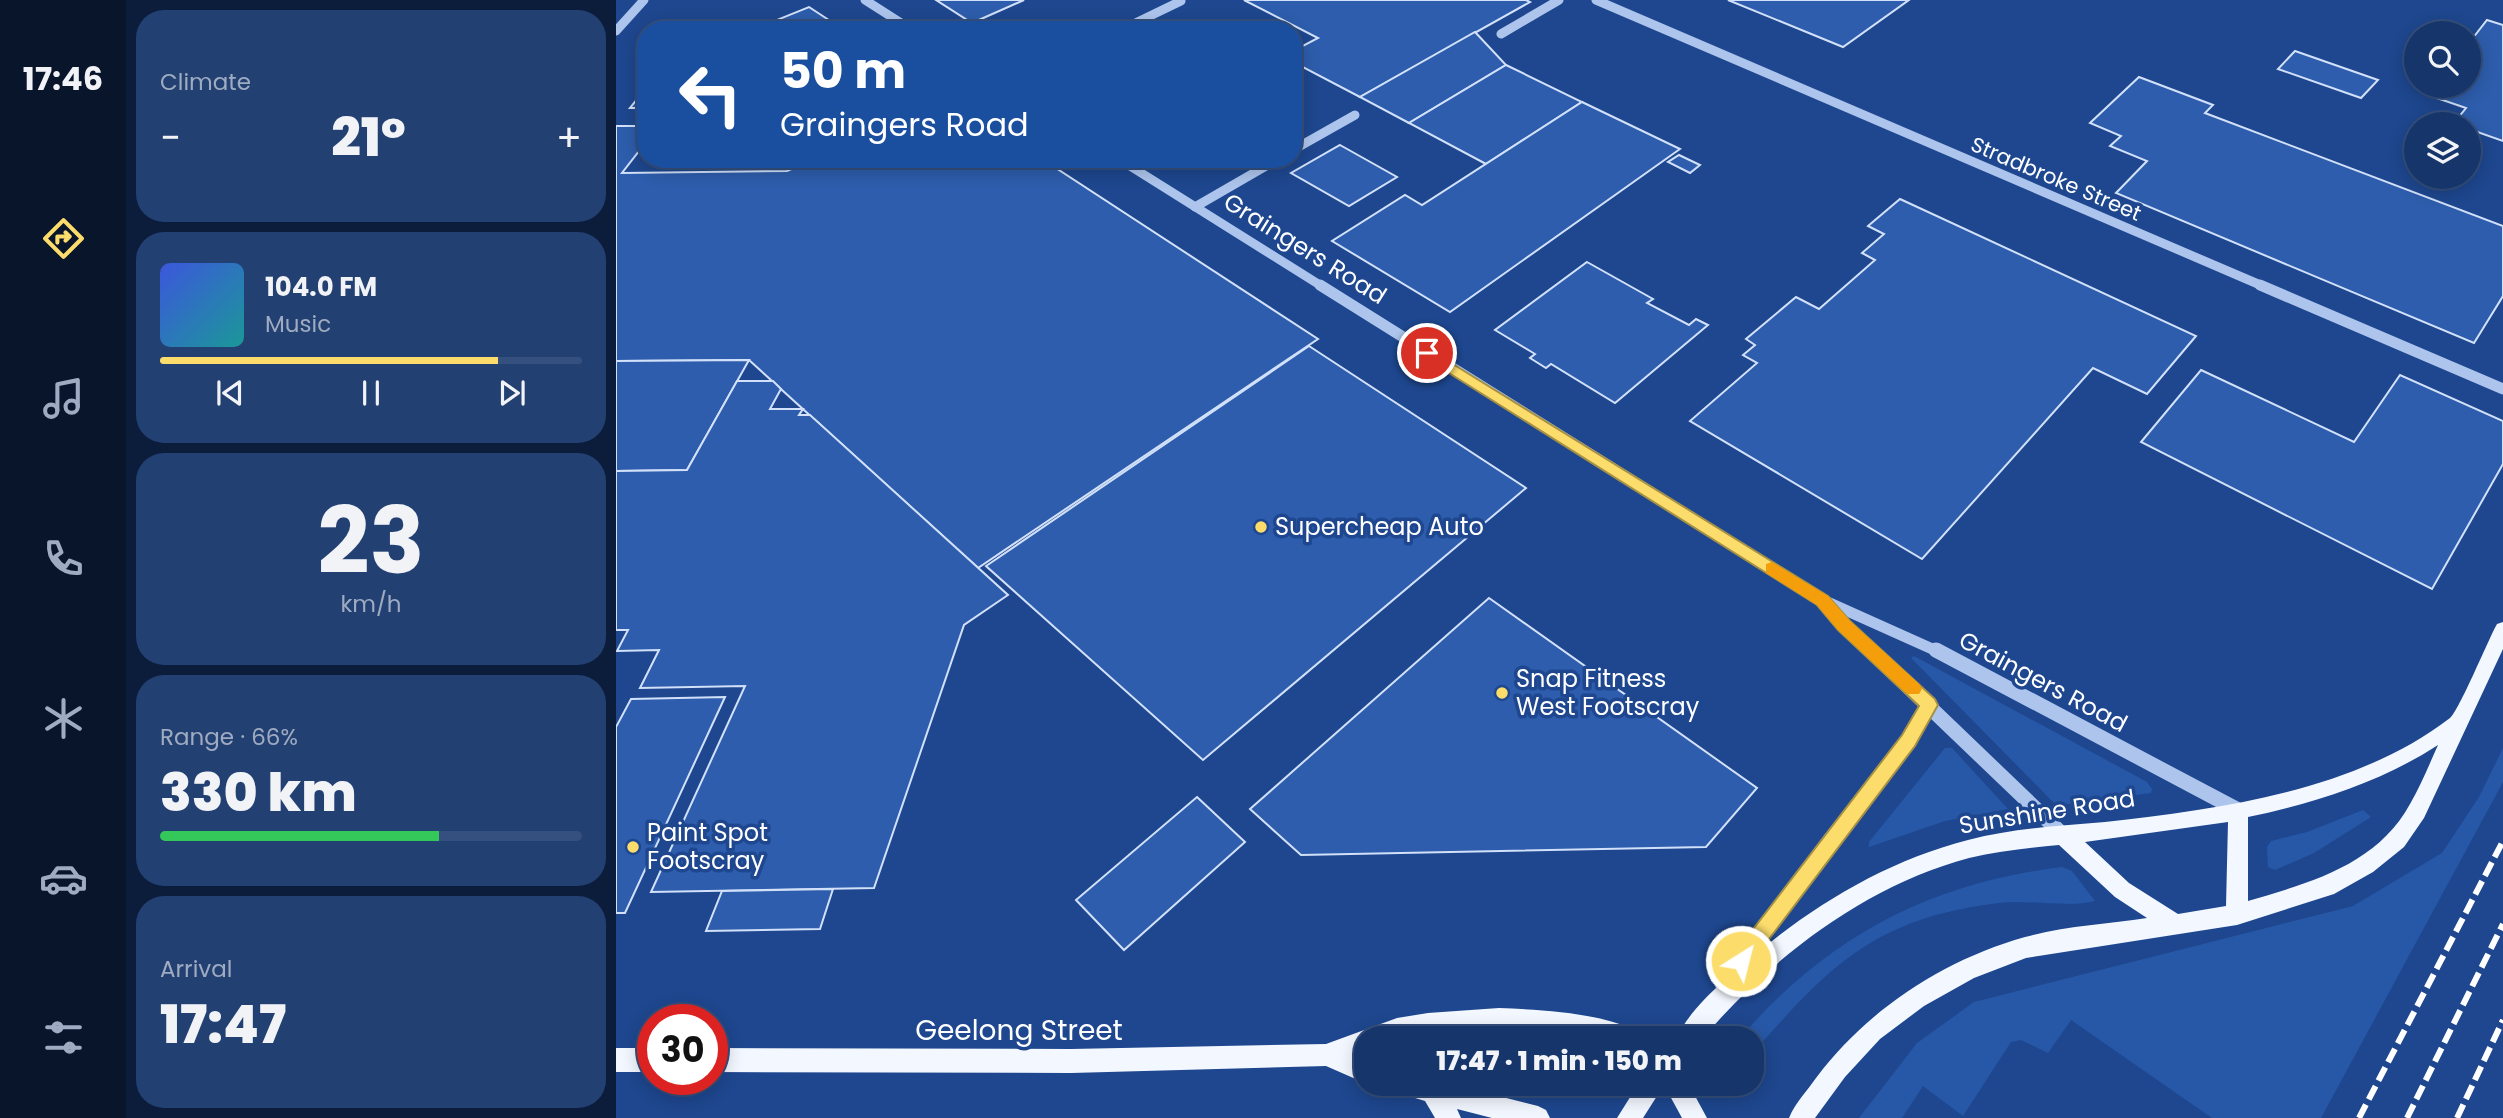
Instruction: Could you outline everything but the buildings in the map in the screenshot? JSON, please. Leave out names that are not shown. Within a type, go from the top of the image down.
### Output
[{"type":"main road","points":[[1801,1118],[1837,1069],[1871,1031],[1916,998],[1948,980],[2026,947],[2237,915],[2327,887],[2384,851],[2402,833],[2417,812],[2456,724],[2503,629]]},
{"type":"main road","name":"Sunshine Road","points":[[1699,1026],[1771,956],[1841,905],[1909,870],[1970,849],[2238,810],[2321,788],[2384,766],[2456,724]]},
{"type":"main road","points":[[2237,915],[2238,810]]},
{"type":"main road","points":[[2063,835],[2122,890],[2178,926]]},
{"type":"main road","name":"Geelong Street","points":[[1410,1026],[1500,1021],[1580,1026]]},
{"type":"main road","name":"Geelong Street","points":[[728,1060],[1071,1061],[1326,1055],[1354,1045]]},
{"type":"main road","name":"Geelong Street","points":[[1326,1055],[1354,1067]]},
{"type":"main road","points":[[616,1060],[637,1060]]},
{"type":"main road","points":[[1435,1096],[1449,1118]]},
{"type":"main road","points":[[1443,1096],[1538,1118]]},
{"type":"main road","points":[[1629,1118],[1644,1096]]},
{"type":"main road","points":[[1682,1096],[1695,1118]]},
{"type":"street","points":[[616,31],[643,0]]},
{"type":"street","points":[[865,0],[898,21]]},
{"type":"street","points":[[1501,34],[1559,0]]},
{"type":"street","name":"Stradbroke Street","points":[[1596,0],[2503,389]]},
{"type":"street","points":[[1140,21],[1181,1]]},
{"type":"street","points":[[1302,145],[1354,115]]},
{"type":"street","name":"Graingers Road","points":[[1132,168],[1823,600],[1936,650],[2238,810]]},
{"type":"street","points":[[1195,207],[1262,168]]},
{"type":"street","name":"Graingers Road","points":[[1823,600],[1844,625],[2063,835]]},
{"type":"street","points":[[1696,1026],[1830,840],[1909,740],[1929,705]]},
{"type":"shaded area","points":[[1914,656],[2147,782],[2152,789],[2151,793],[2060,805],[2054,803],[1911,658]]},
{"type":"shaded area","points":[[1945,748],[1952,748],[2008,809],[1945,821],[1869,847],[1869,842]]},
{"type":"shaded area","points":[[2503,748],[2503,782],[2321,1118],[2212,1118],[2071,1020],[2048,1053],[2021,1040],[2011,1042],[1963,1116],[1923,1086],[1902,1118],[1859,1118],[1917,1043],[1974,1002],[2353,906],[2442,853],[2479,797]]},
{"type":"shaded area","points":[[2363,810],[2371,817],[2314,853],[2275,870],[2268,867],[2267,847],[2271,841],[2307,832]]},
{"type":"shaded area","points":[[2062,867],[2072,871],[2095,901],[2073,904],[1999,903],[1919,920],[1858,951],[1832,971],[1764,1041],[1764,1026],[1751,1026],[1808,971],[1845,944],[1884,921],[1968,886]]},
{"type":"railway","points":[[2359,1118],[2503,841]]},
{"type":"railway","points":[[2407,1118],[2503,924]]},
{"type":"railway","points":[[2457,1118],[2503,1020]]},
{"type":"slow traffic","points":[[1772,569],[1823,600],[1844,625],[1913,689]]},
{"type":"place","name":"Supercheap Auto","points":[[1261,527]]},
{"type":"place","name":"Snap Fitness West Footscray","points":[[1502,693]]},
{"type":"place","name":"Paint Spot Footscray","points":[[633,847]]},
{"type":"route","points":[[1427,353],[1823,600],[1844,625],[1929,705],[1909,740],[1830,840],[1741,961]]}]
